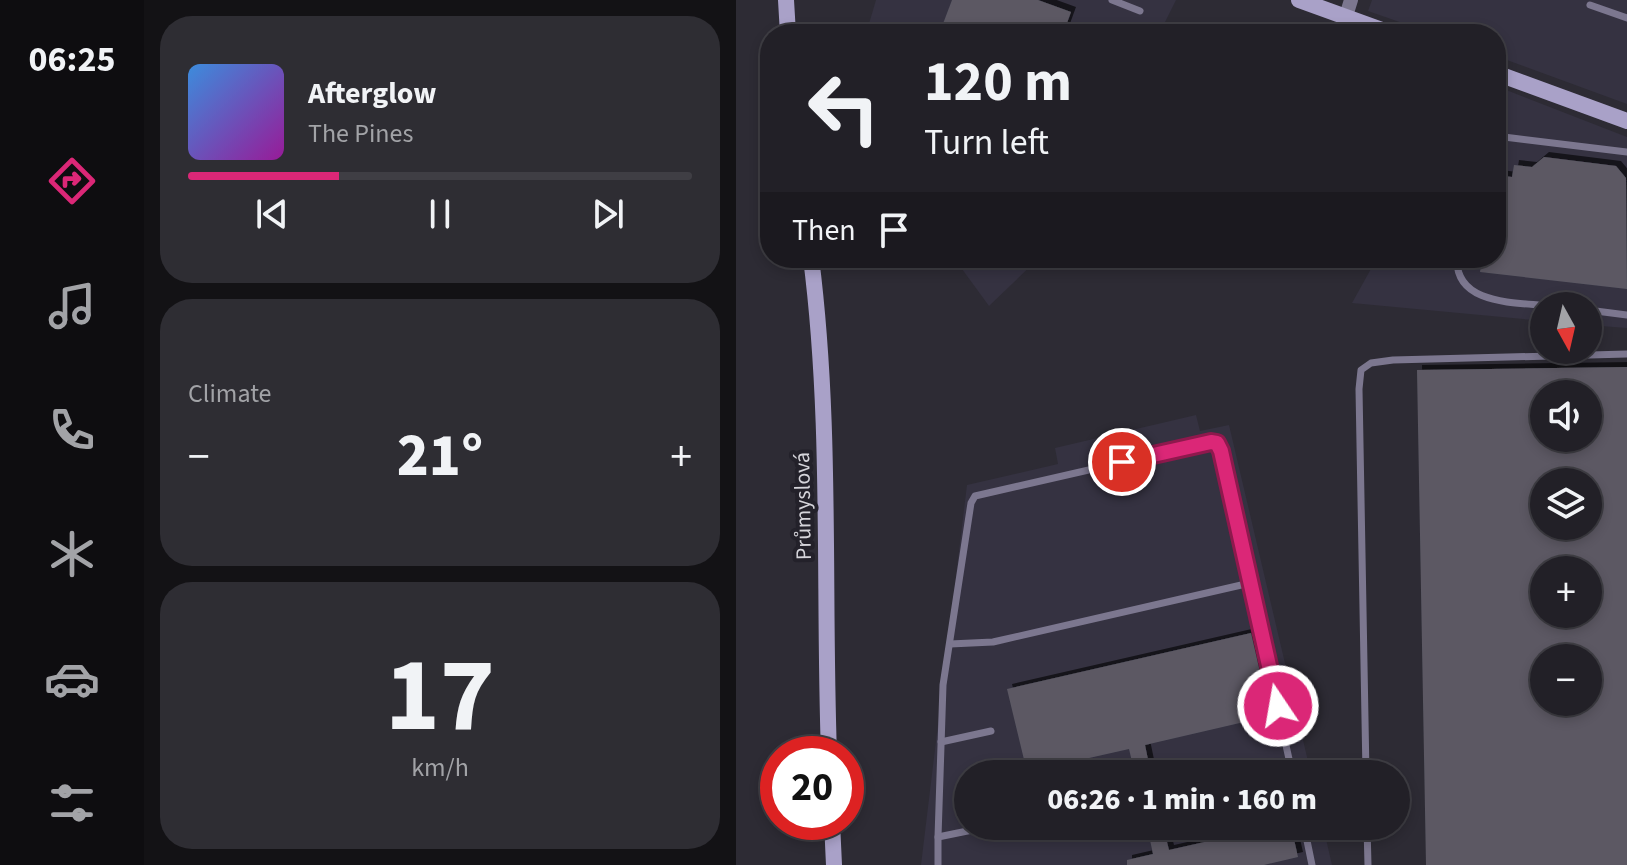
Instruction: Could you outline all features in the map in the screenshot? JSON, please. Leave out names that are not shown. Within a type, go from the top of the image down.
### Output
[{"type":"main road","points":[[786,0],[787,24]]},
{"type":"main road","points":[[1299,0],[1348,8],[1376,24]]},
{"type":"main road","points":[[1506,77],[1627,121]]},
{"type":"main road","name":"Průmyslová","points":[[812,268],[824,424],[828,736]]},
{"type":"main road","points":[[833,840],[834,865]]},
{"type":"lane","points":[[1112,0],[1140,11]]},
{"type":"lane","points":[[1590,5],[1627,18]]},
{"type":"lane","points":[[1506,137],[1627,152]]},
{"type":"lane","points":[[1458,268],[1464,284],[1476,294],[1494,300],[1530,304]]},
{"type":"lane","points":[[1602,312],[1627,315]]},
{"type":"lane","points":[[1366,760],[1361,370],[1371,363],[1393,360],[1627,354]]},
{"type":"lane","points":[[938,865],[943,685],[971,503],[975,496],[1217,443],[1290,760]]},
{"type":"lane","points":[[950,644],[993,642],[1250,583]]},
{"type":"lane","points":[[941,742],[991,731]]},
{"type":"lane","points":[[938,837],[954,834]]},
{"type":"lane","points":[[1307,840],[1312,865]]},
{"type":"lane","points":[[1367,840],[1368,865]]},
{"type":"shaded area","points":[[876,0],[1176,0],[1164,24],[869,24]]},
{"type":"shaded area","points":[[1372,0],[1627,0],[1627,104],[1506,60],[1506,24],[1405,24],[1368,11]]},
{"type":"shaded area","points":[[1506,90],[1627,137],[1627,328],[1602,326],[1602,292],[1530,292],[1530,320],[1352,303],[1371,268],[1506,268]]},
{"type":"shaded area","points":[[961,268],[1029,268],[989,306]]},
{"type":"shaded area","points":[[1196,415],[1200,431],[1229,425],[1308,760],[954,760],[954,840],[1326,840],[1332,865],[921,865],[967,485],[1058,464],[1055,448]]},
{"type":"building","points":[[952,0],[1038,0],[1071,12],[1067,24],[943,24]]},
{"type":"building","points":[[1544,157],[1616,166],[1626,178],[1627,289],[1480,272],[1481,268],[1506,268],[1506,176],[1512,177],[1514,165],[1532,167]]},
{"type":"building","points":[[1627,367],[1627,865],[1426,865],[1417,370]]},
{"type":"building","points":[[1251,633],[1270,716],[1145,745],[1148,760],[1132,760],[1129,749],[1080,760],[1024,760],[1007,689]]},
{"type":"building","points":[[1150,840],[1166,840],[1169,850],[1213,840],[1294,840],[1298,857],[1264,865],[1127,865],[1127,860],[1153,854]]},
{"type":"route","points":[[1122,462],[1217,443],[1278,706]]}]
